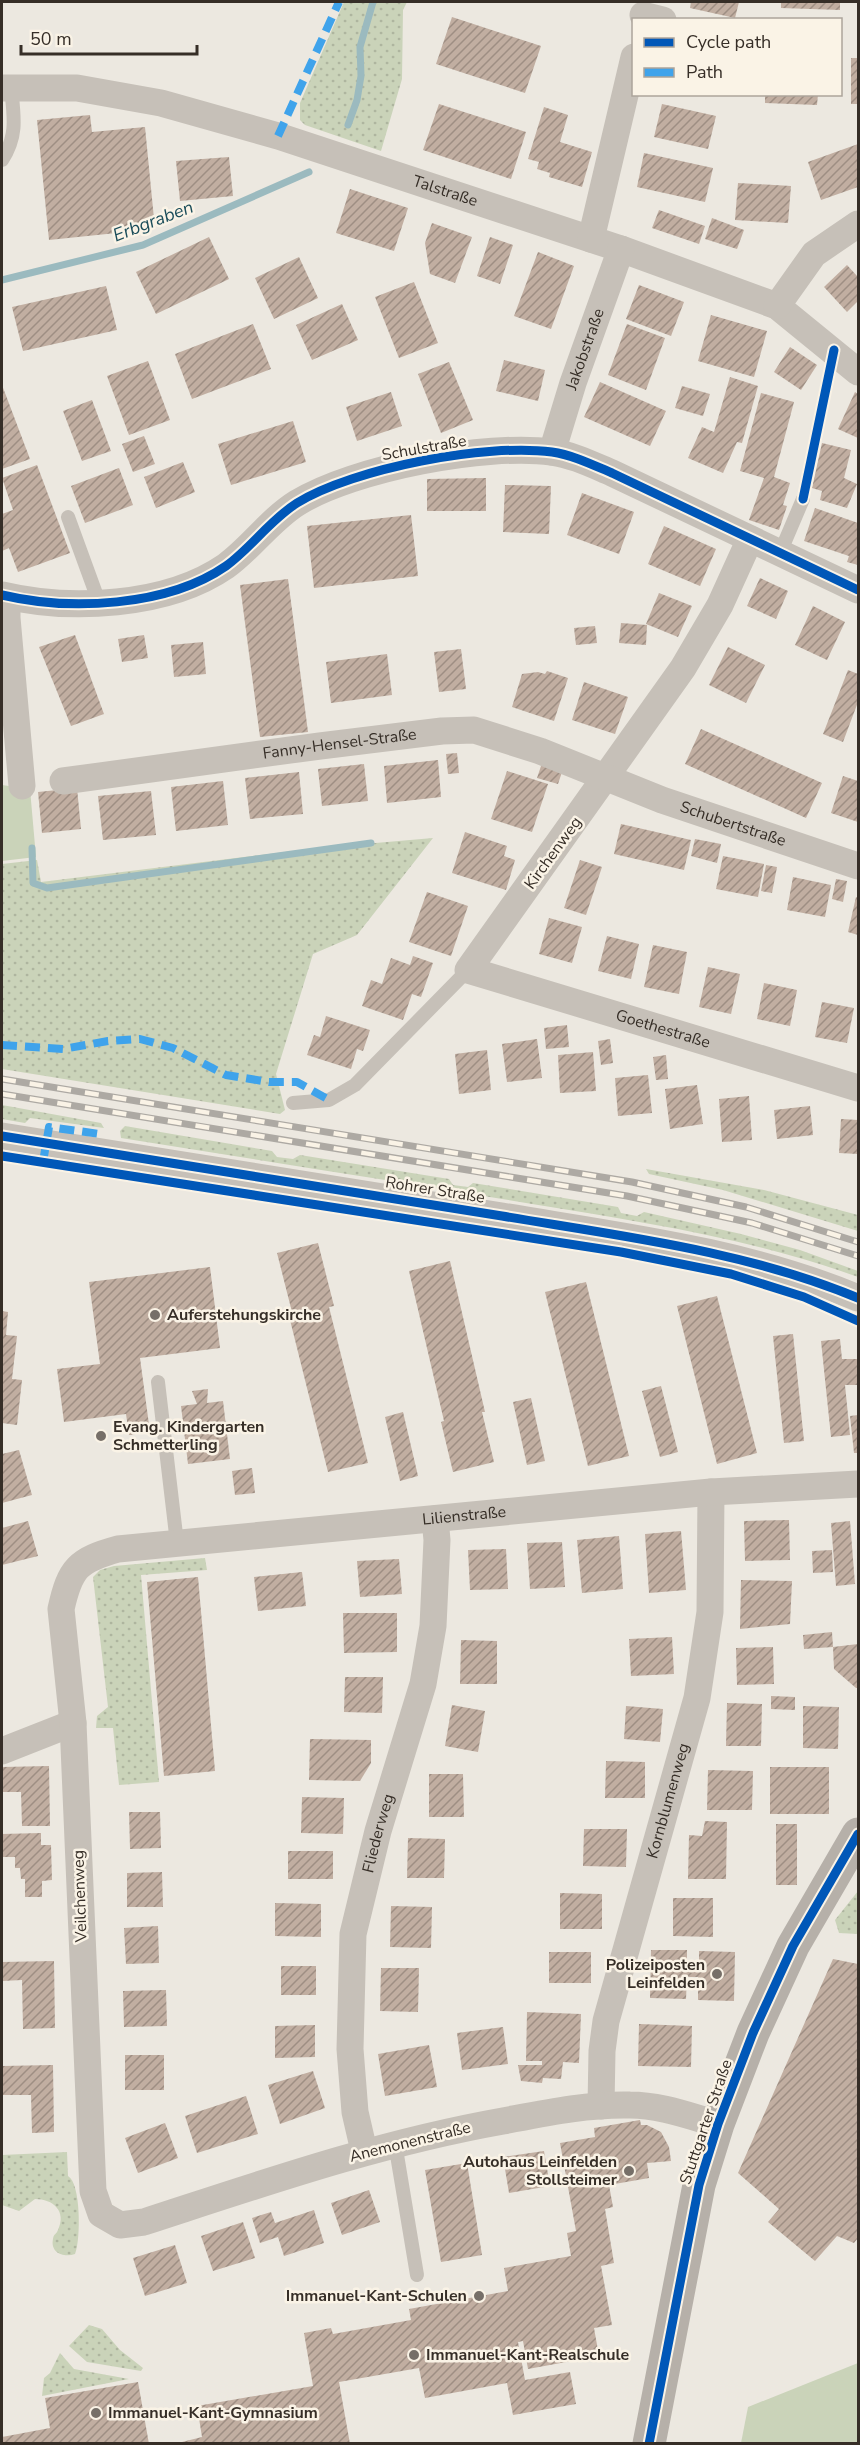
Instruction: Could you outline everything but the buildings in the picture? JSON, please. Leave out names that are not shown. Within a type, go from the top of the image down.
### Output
[{"type":"main road","name":"Stuttgarter Straße","points":[[649,2444],[699,2185],[718,2124],[753,2033],[793,1947],[858,1834]]},
{"type":"street","points":[[591,239],[632,61]]},
{"type":"street","name":"Talstraße","points":[[6,88],[77,88],[161,103],[278,136],[591,239],[777,306],[858,372]]},
{"type":"street","points":[[777,306],[814,254],[858,224]]},
{"type":"street","name":"Jakobstraße","points":[[552,452],[573,383],[621,249]]},
{"type":"street","name":"Schulstraße","points":[[21,786],[4,596],[54,602],[99,602],[142,599],[193,584],[228,564],[271,524],[298,503],[349,480],[440,458],[488,453],[552,452],[573,457],[612,473],[858,590]]},
{"type":"street","name":"Kirchenweg","points":[[468,970],[608,777],[696,647],[720,605],[750,539]]},
{"type":"street","name":"Fanny-Hensel-Straße","points":[[63,781],[213,759],[460,730],[488,733],[608,777]]},
{"type":"street","name":"Schubertstraße","points":[[608,777],[662,800],[858,866]]},
{"type":"street","name":"Goethestraße","points":[[468,970],[858,1088]]},
{"type":"street","name":"Rohrer Straße","points":[[2,1136],[625,1237],[763,1265],[821,1282],[858,1298]]},
{"type":"street","name":"Lilienstraße","points":[[75,1570],[88,1558],[118,1549],[711,1492],[858,1484]]},
{"type":"street","name":"Kornblumenweg","points":[[602,2106],[602,2051],[606,2021],[697,1698],[710,1612],[711,1492]]},
{"type":"street","name":"Fliederweg","points":[[364,2151],[355,2112],[350,2049],[353,1934],[378,1831],[423,1684],[433,1626],[437,1540],[435,1518]]},
{"type":"street","name":"Veilchenweg","points":[[75,1570],[68,1581],[61,1609],[73,1723],[93,2192],[95,2205],[109,2220]]},
{"type":"street","points":[[2,1750],[73,1723]]},
{"type":"street","name":"Anemonenstraße","points":[[109,2220],[120,2225],[144,2222],[364,2151],[483,2124],[602,2106],[631,2104],[663,2108],[718,2124]]},
{"type":"lane","points":[[2,160],[14,139],[15,122],[6,88]]},
{"type":"lane","points":[[780,553],[803,499]]},
{"type":"lane","points":[[68,518],[99,602]]},
{"type":"lane","name":"Kirchenweg","points":[[293,1103],[328,1100],[355,1085],[468,970]]},
{"type":"lane","points":[[158,1382],[177,1543]]},
{"type":"lane","points":[[395,2144],[417,2275]]},
{"type":"green space","points":[[344,2],[407,2],[403,10],[402,79],[381,151],[305,125],[300,120],[300,103]]},
{"type":"green space","points":[[2,785],[30,789],[36,857],[2,861]]},
{"type":"green space","points":[[433,838],[357,935],[313,954],[276,1074],[285,1110],[280,1114],[2,1069],[2,864],[37,860],[41,882],[318,848]]},
{"type":"green space","points":[[2,1105],[101,1123],[104,1128],[30,1118],[25,1123],[2,1119]]},
{"type":"green space","points":[[125,1126],[272,1151],[277,1157],[293,1159],[300,1155],[449,1179],[453,1185],[468,1187],[473,1183],[618,1207],[621,1213],[637,1216],[644,1212],[800,1250],[858,1271],[858,1277],[778,1252],[656,1225],[121,1138],[120,1131]]},
{"type":"green space","points":[[646,1169],[764,1190],[858,1215],[858,1231],[723,1190],[649,1174]]},
{"type":"green space","points":[[205,1558],[207,1570],[141,1575],[159,1782],[119,1785],[113,1728],[96,1728],[97,1716],[108,1707],[93,1577],[100,1570],[114,1566]]},
{"type":"green space","points":[[858,1891],[858,1934],[839,1933],[835,1920]]},
{"type":"green space","points":[[67,2152],[68,2176],[78,2200],[79,2225],[75,2254],[62,2255],[56,2251],[53,2244],[53,2237],[58,2230],[61,2217],[57,2207],[47,2201],[35,2199],[19,2211],[2,2205],[2,2155]]},
{"type":"green space","points":[[89,2325],[102,2329],[120,2350],[143,2368],[141,2371],[87,2362],[69,2346]]},
{"type":"green space","points":[[60,2353],[74,2369],[129,2379],[42,2396],[44,2378],[50,2373]]},
{"type":"green space","points":[[858,2363],[858,2443],[741,2443],[748,2407]]},
{"type":"waterway","name":"Erbgraben","points":[[348,125],[357,100],[361,76],[360,47],[373,2]]},
{"type":"waterway","name":"Erbgraben","points":[[2,280],[143,245],[309,172]]},
{"type":"waterway","points":[[32,848],[33,883],[47,888],[371,843]]},
{"type":"railway","points":[[2,1079],[632,1182],[746,1207],[858,1242]]},
{"type":"railway","points":[[2,1094],[627,1196],[752,1223],[858,1256]]},
{"type":"marked path","points":[[278,136],[339,2]]},
{"type":"marked path","points":[[2,1045],[63,1049],[108,1041],[140,1039],[173,1048],[226,1075],[269,1082],[297,1082],[329,1100]]},
{"type":"marked path","points":[[43,1162],[49,1127],[100,1134]]},
{"type":"cycle path","points":[[803,499],[834,350]]},
{"type":"cycle path","points":[[2,595],[28,600],[87,604],[117,602],[176,590],[202,580],[226,566],[287,510],[322,490],[385,469],[421,461],[492,451],[524,450],[560,453],[612,473],[858,590]]},
{"type":"cycle path","points":[[2,1136],[683,1247],[772,1268],[858,1298]]},
{"type":"cycle path","points":[[2,1156],[621,1252],[731,1274],[804,1297],[858,1321]]},
{"type":"cycle path","points":[[649,2444],[699,2185],[718,2124],[753,2033],[793,1946],[858,1834]]},
{"type":"place","name":"Auferstehungskirche","points":[[155,1315]]},
{"type":"place","name":"Evang. Kindergarten Schmetterling","points":[[101,1436]]},
{"type":"place","name":"Polizeiposten Leinfelden","points":[[717,1974]]},
{"type":"place","name":"Autohaus Leinfelden Stollsteimer","points":[[629,2171]]},
{"type":"place","name":"Immanuel-Kant-Schulen","points":[[479,2296]]},
{"type":"place","name":"Immanuel-Kant-Realschule","points":[[414,2355]]},
{"type":"place","name":"Immanuel-Kant-Gymnasium","points":[[96,2413]]}]
